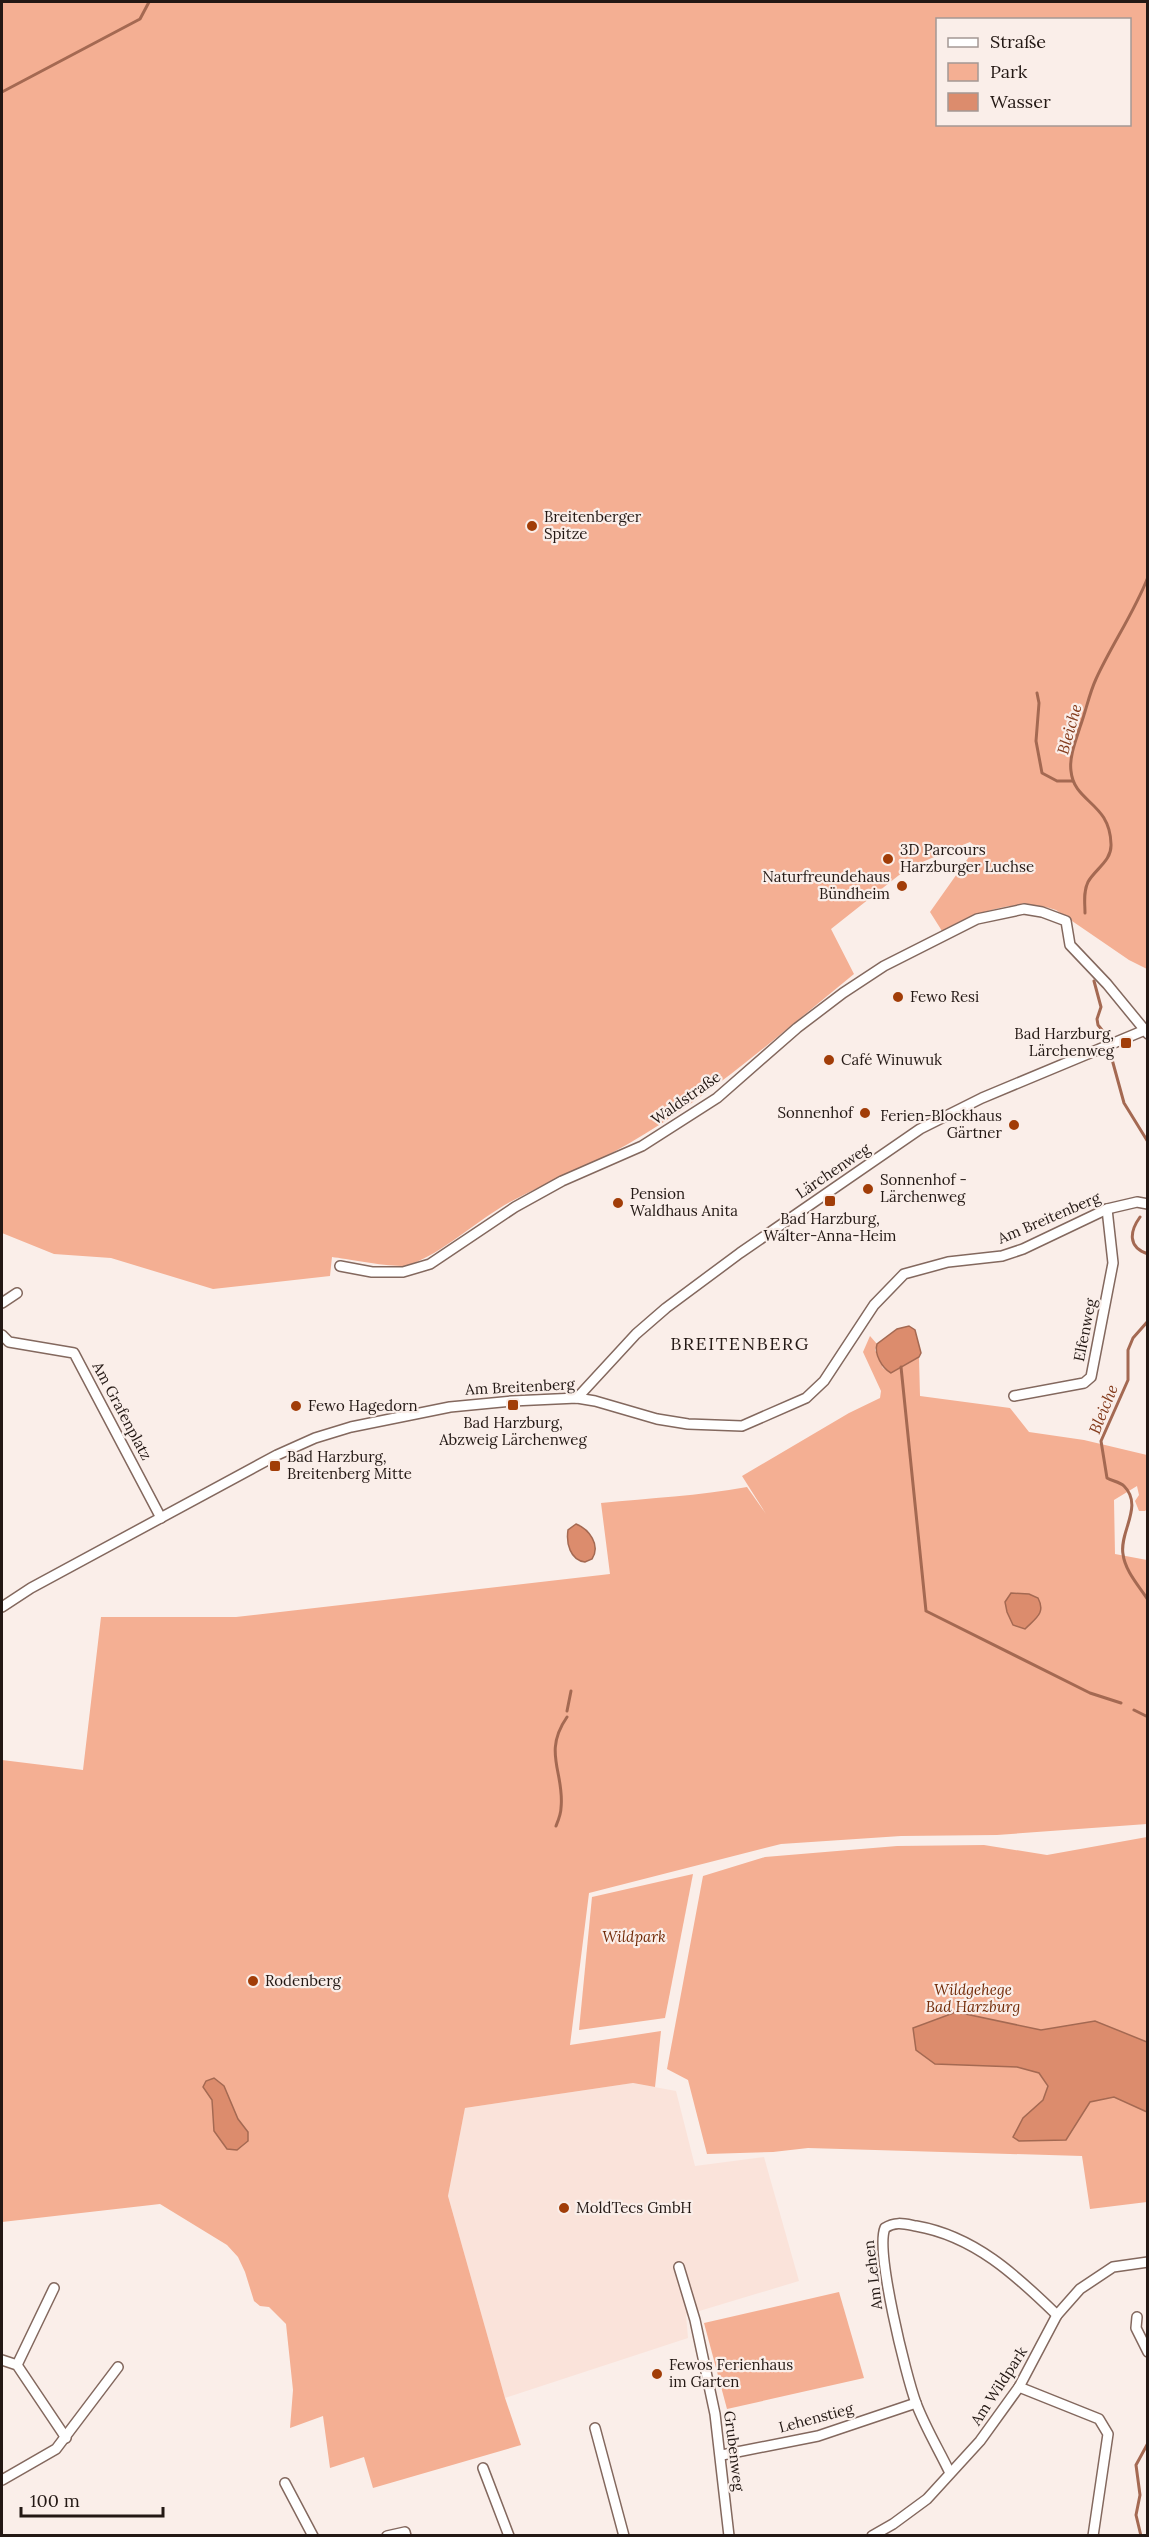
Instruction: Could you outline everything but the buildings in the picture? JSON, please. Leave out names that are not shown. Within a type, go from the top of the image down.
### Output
[{"type":"street","name":"Waldstraße","points":[[340,1266],[372,1272],[402,1272],[430,1264],[515,1207],[562,1181],[642,1146],[717,1098],[797,1028],[843,993],[884,966],[977,919],[1024,909],[1042,912],[1066,921],[1070,945],[1146,1032]]},
{"type":"street","name":"Lärchenweg","points":[[577,1398],[636,1334],[666,1308],[740,1252],[920,1129],[982,1098],[1146,1032]]},
{"type":"street","name":"Am Breitenberg","points":[[2,1607],[17,1595],[278,1455],[315,1438],[351,1426],[450,1407],[577,1398],[657,1419],[688,1424],[742,1426],[806,1398],[824,1381],[874,1305],[904,1274],[948,1262],[1002,1256],[1023,1249],[1107,1209],[1137,1202],[1148,1204]]},
{"type":"street","name":"Elfenweg","points":[[1014,1396],[1084,1383],[1091,1377],[1113,1263],[1107,1209]]},
{"type":"street","points":[[2,1303],[17,1293]]},
{"type":"street","name":"Am Grafenplatz","points":[[2,1335],[9,1342],[74,1353],[161,1518]]},
{"type":"street","name":"Am Lehen","points":[[950,2473],[916,2403],[899,2344],[886,2276],[883,2232],[890,2224],[897,2223],[923,2227],[974,2246],[998,2261],[1024,2282],[1057,2315]]},
{"type":"street","name":"Am Wildpark","points":[[872,2535],[893,2524],[927,2499],[980,2441],[1019,2387],[1057,2315],[1080,2289],[1113,2267],[1148,2262]]},
{"type":"street","name":"Grubenweg","points":[[679,2267],[695,2320],[722,2455],[729,2535]]},
{"type":"street","points":[[17,2365],[54,2288]]},
{"type":"street","points":[[1137,2317],[1136,2328],[1148,2352]]},
{"type":"street","points":[[2,2360],[17,2365],[66,2438]]},
{"type":"street","points":[[2,2480],[56,2449],[118,2367]]},
{"type":"street","points":[[1019,2387],[1099,2419],[1108,2434],[1093,2535]]},
{"type":"street","name":"Lehenstieg","points":[[722,2455],[818,2436],[916,2403]]},
{"type":"street","points":[[596,2428],[624,2535]]},
{"type":"street","points":[[483,2468],[509,2535]]},
{"type":"street","points":[[285,2483],[313,2535]]},
{"type":"street","points":[[387,2535],[405,2532],[406,2535]]},
{"type":"shaded area","name":"MoldTecs GmbH","points":[[633,2083],[676,2091],[695,2166],[764,2157],[799,2281],[686,2315],[688,2338],[505,2398],[448,2196],[465,2108]]},
{"type":"green space","points":[[2,2],[1147,2],[1147,969],[1129,960],[1056,910],[1041,906],[998,908],[942,931],[930,912],[976,847],[970,842],[908,868],[831,929],[854,974],[716,1085],[688,1106],[628,1144],[510,1202],[422,1260],[403,1266],[332,1257],[330,1276],[213,1289],[111,1258],[54,1254],[2,1233]]},
{"type":"green space","points":[[870,1336],[877,1344],[875,1350],[883,1368],[891,1372],[919,1357],[920,1396],[1010,1408],[1029,1432],[1084,1440],[1147,1455],[1148,1508],[1145,1511],[1139,1511],[1135,1501],[1139,1495],[1137,1486],[1114,1500],[1115,1554],[1147,1560],[1147,1824],[997,1835],[901,1836],[781,1844],[589,1893],[570,2045],[661,2031],[655,2087],[633,2083],[465,2108],[448,2196],[505,2398],[521,2445],[373,2488],[364,2457],[330,2468],[323,2416],[290,2428],[293,2390],[286,2324],[269,2307],[260,2306],[254,2301],[238,2257],[227,2245],[160,2204],[2,2222],[2,1760],[83,1770],[101,1617],[236,1617],[610,1574],[601,1503],[693,1495],[747,1487],[766,1514],[742,1476],[849,1413],[880,1398],[881,1391],[863,1352]]},
{"type":"green space","name":"Wildgehege Bad Harzburg","points":[[1147,1837],[1147,2202],[1090,2209],[1082,2156],[808,2148],[773,2152],[707,2154],[688,2080],[667,2069],[703,1876],[765,1857],[897,1846],[984,1845],[1047,1855]]},
{"type":"green space","name":"Wildpark","points":[[693,1874],[665,2018],[579,2030],[592,1897]]},
{"type":"green space","points":[[839,2292],[864,2378],[727,2409],[704,2323]]},
{"type":"water","points":[[909,1326],[915,1330],[921,1353],[919,1357],[891,1373],[880,1360],[877,1344],[897,1329]]},
{"type":"water","points":[[576,1524],[589,1534],[594,1543],[592,1559],[585,1562],[576,1558],[570,1550],[568,1530]]},
{"type":"water","points":[[1011,1593],[1029,1594],[1038,1598],[1040,1603],[1039,1615],[1025,1629],[1013,1625],[1007,1612],[1005,1602]]},
{"type":"water","points":[[956,2012],[1041,2030],[1095,2021],[1147,2042],[1147,2112],[1114,2097],[1090,2102],[1066,2140],[1019,2141],[1013,2137],[1023,2118],[1043,2100],[1048,2086],[1039,2073],[1017,2067],[935,2064],[916,2050],[913,2028]]},
{"type":"water","points":[[214,2078],[224,2086],[238,2119],[248,2132],[248,2141],[237,2150],[227,2149],[214,2131],[212,2100],[203,2087],[206,2081]]},
{"type":"waterway","points":[[2,92],[140,19],[149,2]]},
{"type":"waterway","name":"Bleiche","points":[[1148,240],[1148,248]]},
{"type":"waterway","name":"Bleiche","points":[[1085,913],[1086,886],[1109,855],[1111,844],[1105,819],[1078,790],[1074,782],[1071,771],[1072,754],[1102,666],[1148,577]]},
{"type":"waterway","points":[[1037,693],[1039,703],[1036,741],[1042,773],[1057,781],[1073,781]]},
{"type":"waterway","name":"Bleiche","points":[[1094,981],[1101,1007],[1097,1019],[1098,1025],[1106,1035]]},
{"type":"waterway","name":"Bleiche","points":[[1110,1052],[1124,1103],[1148,1142]]},
{"type":"waterway","name":"Bleiche","points":[[1140,1217],[1132,1238],[1136,1247],[1148,1254]]},
{"type":"waterway","name":"Bleiche","points":[[1148,1321],[1133,1338],[1128,1350],[1128,1380],[1101,1441],[1107,1478],[1124,1486],[1130,1494],[1132,1502],[1124,1537],[1124,1560],[1129,1572],[1148,1600]]},
{"type":"waterway","points":[[901,1367],[926,1611],[1090,1693],[1121,1703]]},
{"type":"waterway","points":[[567,1711],[571,1691]]},
{"type":"waterway","points":[[1134,1710],[1148,1717]]},
{"type":"waterway","points":[[556,1826],[560,1813],[561,1796],[556,1763],[556,1741],[567,1717]]},
{"type":"waterway","name":"Bleiche","points":[[1141,2536],[1136,2515],[1140,2495],[1136,2465],[1148,2443]]},
{"type":"place","name":"Breitenberger Spitze","points":[[532,526]]},
{"type":"place","name":"3D Parcours Harzburger Luchse","points":[[888,859]]},
{"type":"place","name":"Naturfreundehaus Bündheim","points":[[902,886]]},
{"type":"place","name":"Fewo Resi","points":[[898,997]]},
{"type":"place","name":"Bad Harzburg, Lärchenweg","points":[[1126,1043]]},
{"type":"place","name":"Café Winuwuk","points":[[829,1060]]},
{"type":"place","name":"Sonnenhof","points":[[865,1113]]},
{"type":"place","name":"Ferien-Blockhaus Gärtner","points":[[1014,1125]]},
{"type":"place","name":"Sonnenhof - Lärchenweg","points":[[868,1189]]},
{"type":"place","name":"Bad Harzburg, Walter-Anna-Heim","points":[[830,1201]]},
{"type":"place","name":"Pension Waldhaus Anita","points":[[618,1203]]},
{"type":"place","name":"Bad Harzburg, Abzweig Lärchenweg","points":[[513,1405]]},
{"type":"place","name":"Fewo Hagedorn","points":[[296,1406]]},
{"type":"place","name":"Bad Harzburg, Breitenberg Mitte","points":[[275,1466]]},
{"type":"place","name":"Rodenberg","points":[[253,1981]]},
{"type":"place","name":"MoldTecs GmbH","points":[[564,2208]]},
{"type":"place","name":"Fewos Ferienhaus im Garten","points":[[657,2374]]},
{"type":"district","name":"BREITENBERG","points":[[740,1344]]}]
